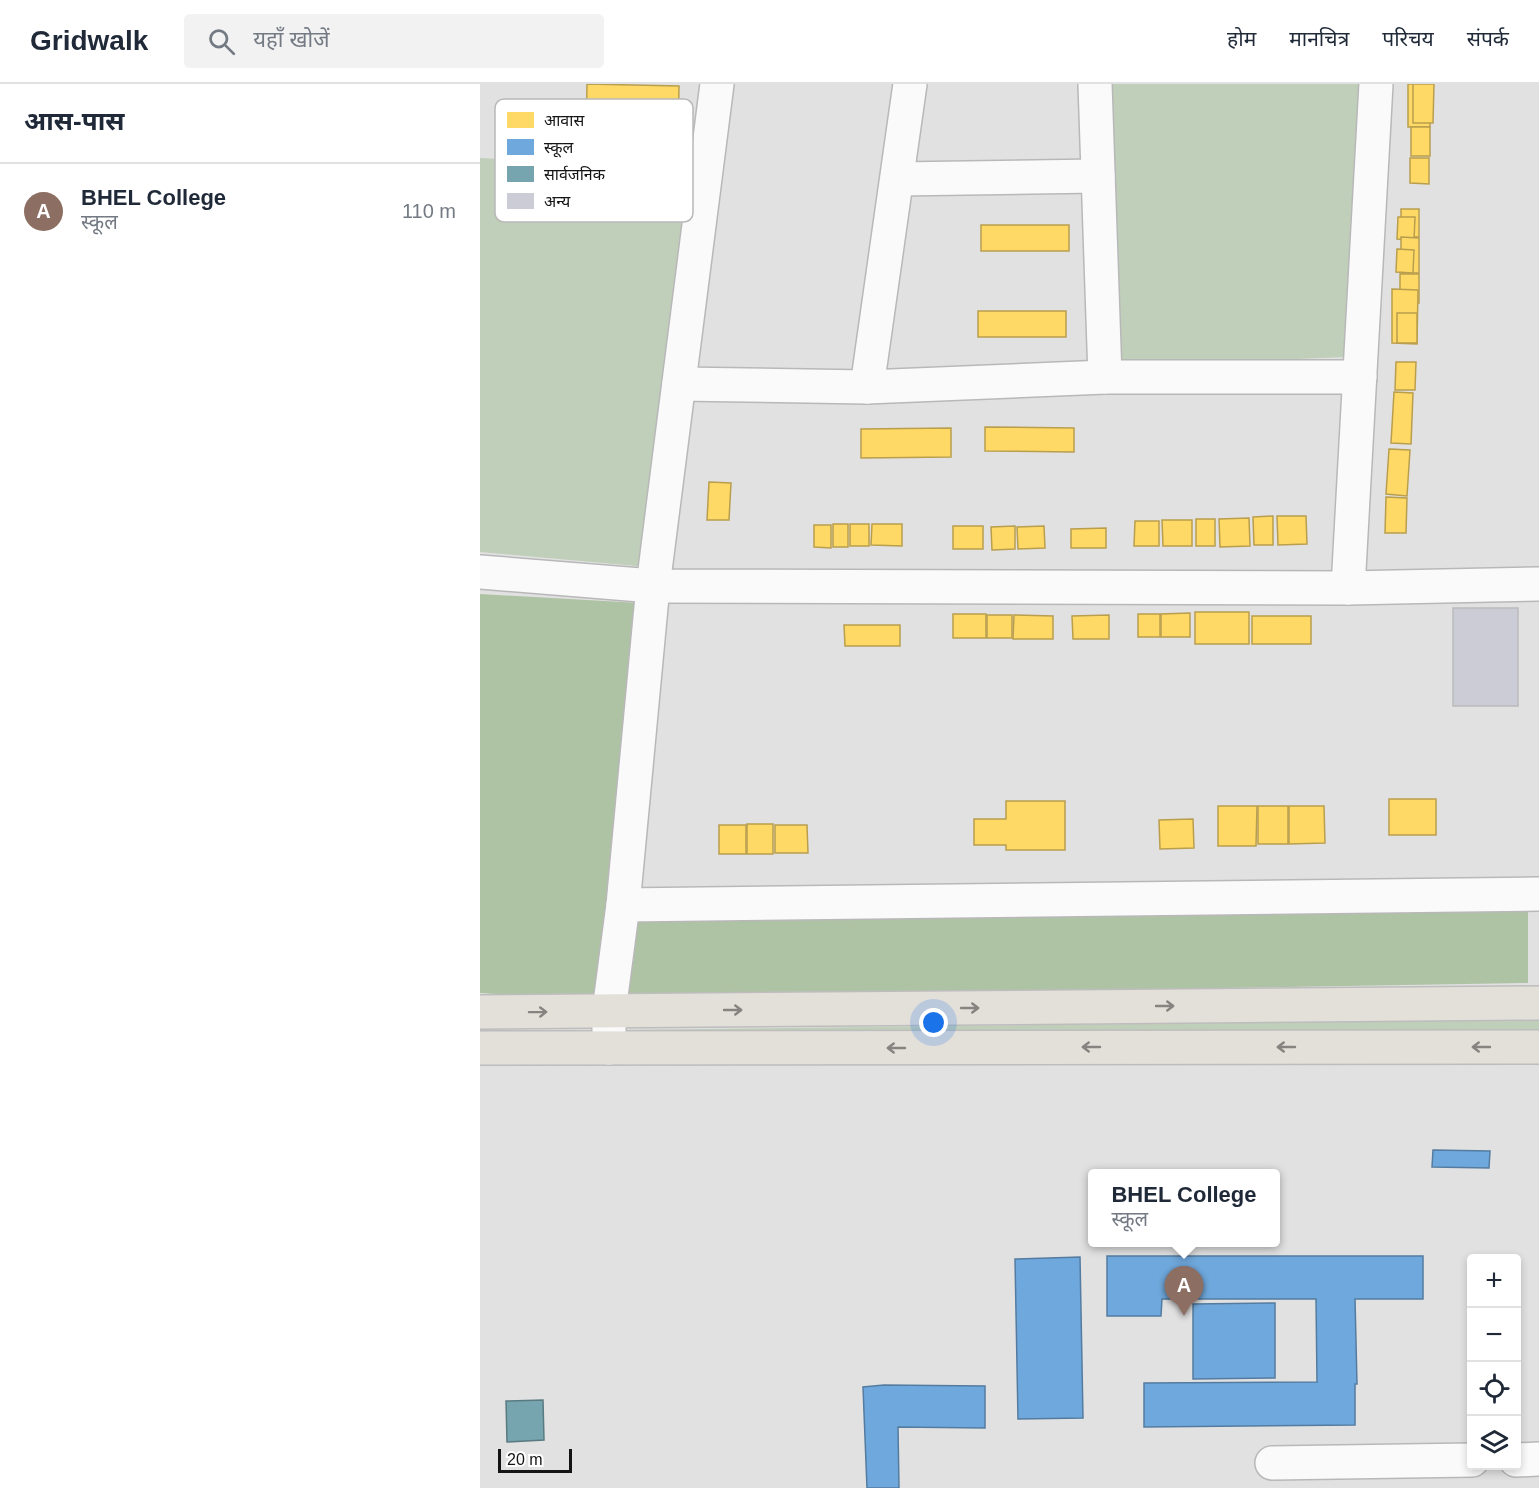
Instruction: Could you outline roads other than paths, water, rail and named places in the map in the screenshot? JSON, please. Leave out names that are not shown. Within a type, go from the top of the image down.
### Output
[{"type":"main road","points":[[480,1012],[1539,1003]]},
{"type":"main road","points":[[480,1048],[1539,1047]]},
{"type":"street","points":[[609,1048],[609,1011],[623,905],[653,586],[717,84]]},
{"type":"street","points":[[867,387],[910,84]]},
{"type":"street","points":[[1095,84],[1105,376]]},
{"type":"street","points":[[1348,588],[1376,84]]},
{"type":"street","points":[[898,179],[1098,176]]},
{"type":"street","points":[[679,384],[867,387],[1105,376],[1360,376]]},
{"type":"street","points":[[480,572],[653,586],[1348,588],[1539,584]]},
{"type":"street","points":[[623,905],[1539,894]]},
{"type":"street","points":[[1521,1460],[1539,1459]]},
{"type":"street","points":[[1272,1463],[1467,1460]]},
{"type":"place","name":"BHEL College","points":[[1184,1316]]}]
